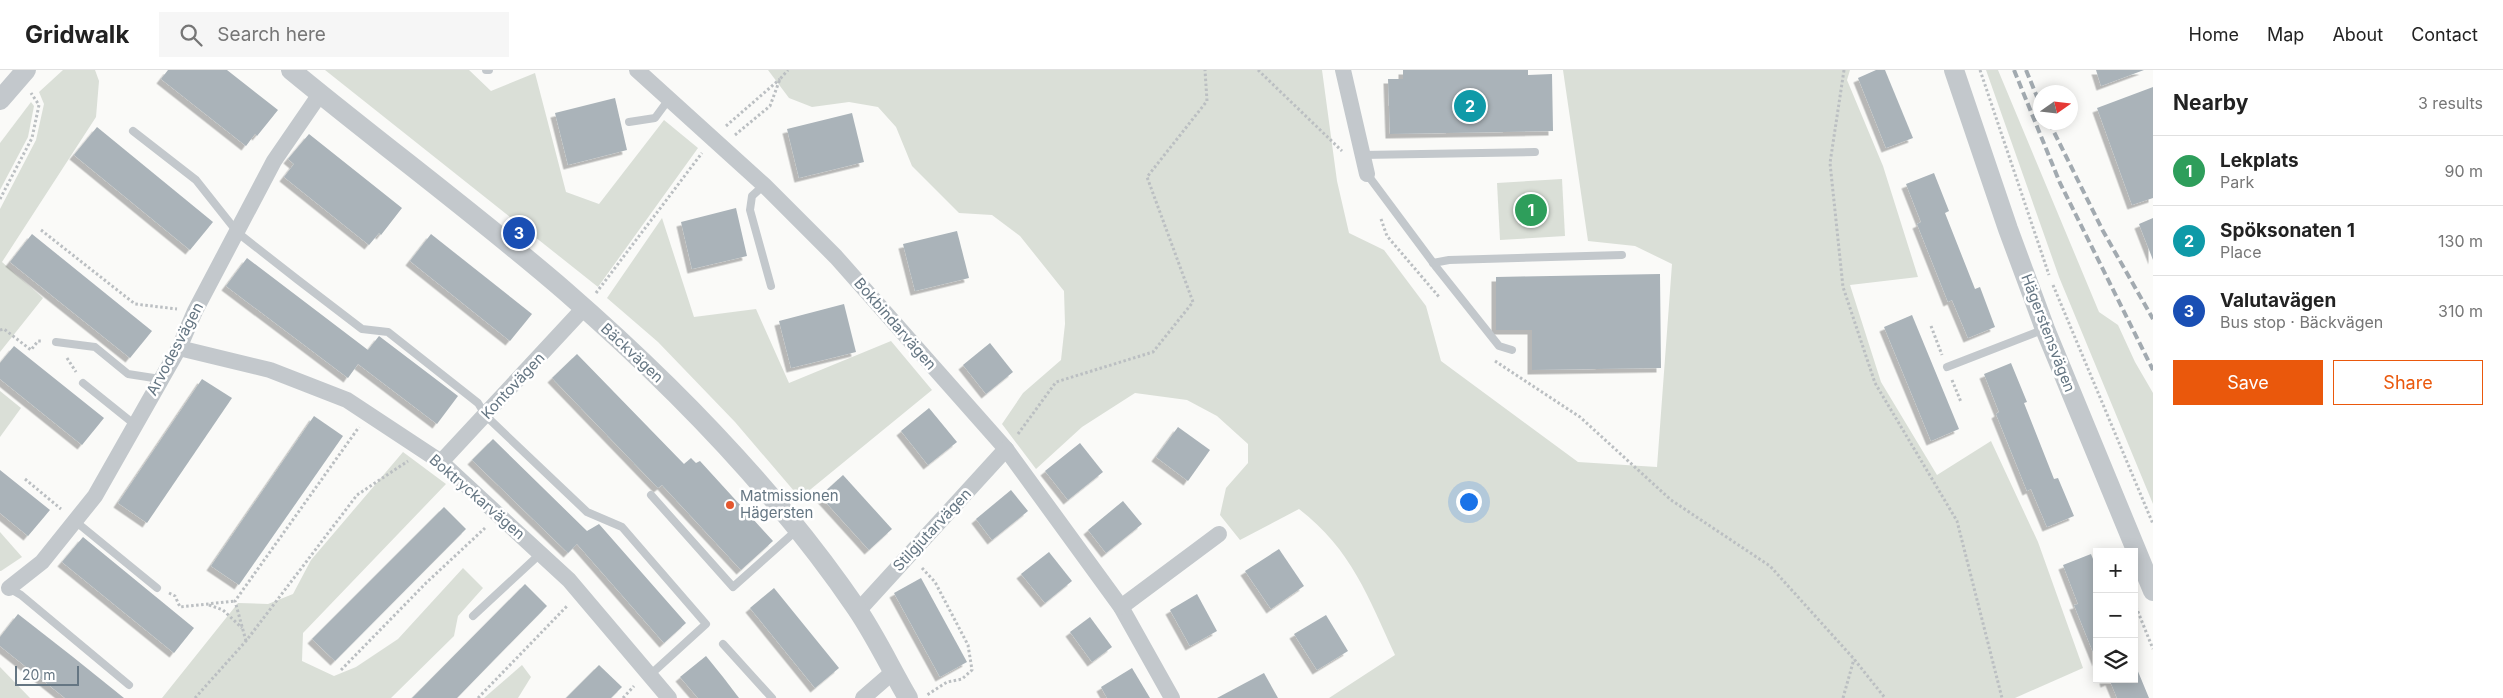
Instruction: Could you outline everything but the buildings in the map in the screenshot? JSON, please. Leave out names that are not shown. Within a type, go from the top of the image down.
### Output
[{"type":"street","name":"Bäckvägen","points":[[291,70],[584,308],[673,392],[753,475],[798,530],[858,610],[908,698]]},
{"type":"street","name":"Bokbindarvägen","points":[[637,70],[764,185],[836,257],[1006,450],[1121,607],[1172,698]]},
{"type":"street","points":[[1343,70],[1367,174]]},
{"type":"street","name":"Hägerstensvägen","points":[[1954,70],[2008,229],[2045,329],[2153,591]]},
{"type":"street","points":[[0,100],[23,73]]},
{"type":"street","name":"Arvodesvägen","points":[[9,588],[42,562],[95,496],[134,424],[180,348],[195,311],[238,233],[274,161],[320,94]]},
{"type":"street","name":"Kontovägen","points":[[441,462],[486,416],[584,308]]},
{"type":"street","name":"Boktryckarvägen","points":[[180,348],[270,370],[347,400],[441,462],[569,580],[669,698]]},
{"type":"street","name":"Stilgjutarvägen","points":[[858,610],[1006,450]]},
{"type":"street","points":[[1121,607],[1218,534]]},
{"type":"street","points":[[862,698],[893,672]]},
{"type":"lane","points":[[629,122],[655,118],[669,99]]},
{"type":"lane","points":[[133,131],[196,180],[238,233],[362,329],[388,332],[478,403],[486,416],[588,512],[622,527],[706,624],[650,675]]},
{"type":"lane","points":[[1362,155],[1535,152]]},
{"type":"lane","points":[[1367,174],[1433,263],[1500,346],[1512,350]]},
{"type":"lane","points":[[764,185],[752,196],[750,210],[771,286]]},
{"type":"lane","points":[[1433,263],[1449,260],[1622,255]]},
{"type":"lane","points":[[1947,367],[2045,329]]},
{"type":"lane","points":[[56,342],[95,347],[128,374],[160,379]]},
{"type":"lane","points":[[83,383],[134,424]]},
{"type":"lane","points":[[651,495],[733,587],[798,530]]},
{"type":"lane","points":[[75,520],[157,588]]},
{"type":"lane","points":[[473,616],[540,554]]},
{"type":"lane","points":[[9,588],[21,595],[129,685]]},
{"type":"lane","points":[[723,644],[772,698]]},
{"type":"path","points":[[584,308],[717,142],[788,70]]},
{"type":"path","points":[[1006,450],[1056,382],[1153,352],[1193,302],[1147,177],[1207,101],[1205,70]]},
{"type":"path","points":[[1258,70],[1367,174]]},
{"type":"path","points":[[1844,70],[1830,163],[1843,287],[1875,383],[1956,521],[2002,698]]},
{"type":"path","points":[[1980,70],[2051,282],[2153,524]]},
{"type":"path","points":[[0,199],[32,138],[39,105],[23,73]]},
{"type":"path","points":[[717,142],[770,106],[780,79]]},
{"type":"path","points":[[1378,210],[1386,236],[1444,302]]},
{"type":"path","points":[[41,230],[135,304],[195,311]]},
{"type":"path","points":[[0,330],[4,329],[31,350]]},
{"type":"path","points":[[56,342],[83,383]]},
{"type":"path","points":[[1494,360],[1580,417],[1671,500],[1770,566],[1854,658],[1884,698]]},
{"type":"path","points":[[175,596],[180,607],[236,601],[368,414]]},
{"type":"path","points":[[194,698],[246,641],[356,495],[424,451]]},
{"type":"path","points":[[25,479],[75,520]]},
{"type":"path","points":[[341,670],[426,583],[487,526]]},
{"type":"path","points":[[910,555],[935,582],[968,645],[972,670],[962,680],[947,682],[922,698]]},
{"type":"path","points":[[478,698],[570,603],[563,597]]},
{"type":"path","points":[[236,601],[246,641]]},
{"type":"path","points":[[206,604],[223,610],[243,629]]},
{"type":"path","points":[[2138,612],[2153,649]]},
{"type":"path","points":[[1843,698],[1854,658]]},
{"type":"shaded area","points":[[63,70],[95,70],[99,81],[96,117],[2,262],[43,298],[0,352],[0,209],[36,140],[44,104],[39,92]]},
{"type":"shaded area","points":[[325,70],[469,70],[491,91],[535,73],[566,192],[599,204],[664,120],[698,148],[598,287]]},
{"type":"shaded area","points":[[768,70],[1322,70],[1337,181],[1349,233],[1384,250],[1426,306],[1441,361],[1578,462],[1657,467],[1672,264],[1635,246],[1588,241],[1563,70],[1850,70],[1847,80],[1883,166],[1918,277],[1850,285],[1881,382],[1937,475],[1991,441],[2038,542],[2083,668],[2015,698],[1329,698],[1395,655],[1367,594],[1346,558],[1333,541],[1299,509],[1240,540],[1220,515],[1226,488],[1248,463],[1248,444],[1217,416],[1187,400],[1135,393],[1082,427],[1036,469],[1002,424],[1023,393],[1061,360],[1065,324],[1064,291],[1020,236],[992,215],[959,213],[912,166],[896,127],[878,107],[849,102],[812,107],[789,98]]},
{"type":"shaded area","points":[[1986,70],[1998,70],[2099,312],[2118,325],[2135,362],[2153,393],[2153,504],[2059,277]]},
{"type":"shaded area","points":[[31,102],[34,106],[28,137],[0,190],[0,143]]},
{"type":"shaded area","points":[[1562,179],[1565,236],[1500,240],[1497,183]]},
{"type":"shaded area","points":[[662,218],[694,317],[756,309],[789,383],[891,341],[932,390],[800,498],[735,422],[658,342],[607,298]]},
{"type":"shaded area","points":[[0,391],[21,408],[0,437]]},
{"type":"shaded area","points":[[403,452],[446,484],[303,633],[302,661],[334,676],[356,667],[398,639],[463,568],[483,588],[458,616],[454,636],[391,698],[162,698],[238,603],[268,604],[293,594],[311,560]]},
{"type":"shaded area","points":[[0,532],[22,557],[1,571],[0,571]]},
{"type":"shaded area","points":[[522,665],[531,677],[518,698],[484,698]]},
{"type":"shaded area","points":[[0,667],[30,698],[0,698]]},
{"type":"railway","points":[[2014,70],[2060,183],[2153,370]]},
{"type":"railway","points":[[2026,70],[2033,87]]},
{"type":"railway","points":[[2053,130],[2103,231],[2153,319]]},
{"type":"place","name":"Spöksonaten 1","points":[[1470,106]]},
{"type":"place","name":"Lekplats","points":[[1531,210]]},
{"type":"place","name":"Valutavägen","points":[[519,233]]},
{"type":"place","name":"Matmissionen Hägersten","points":[[730,505]]}]
